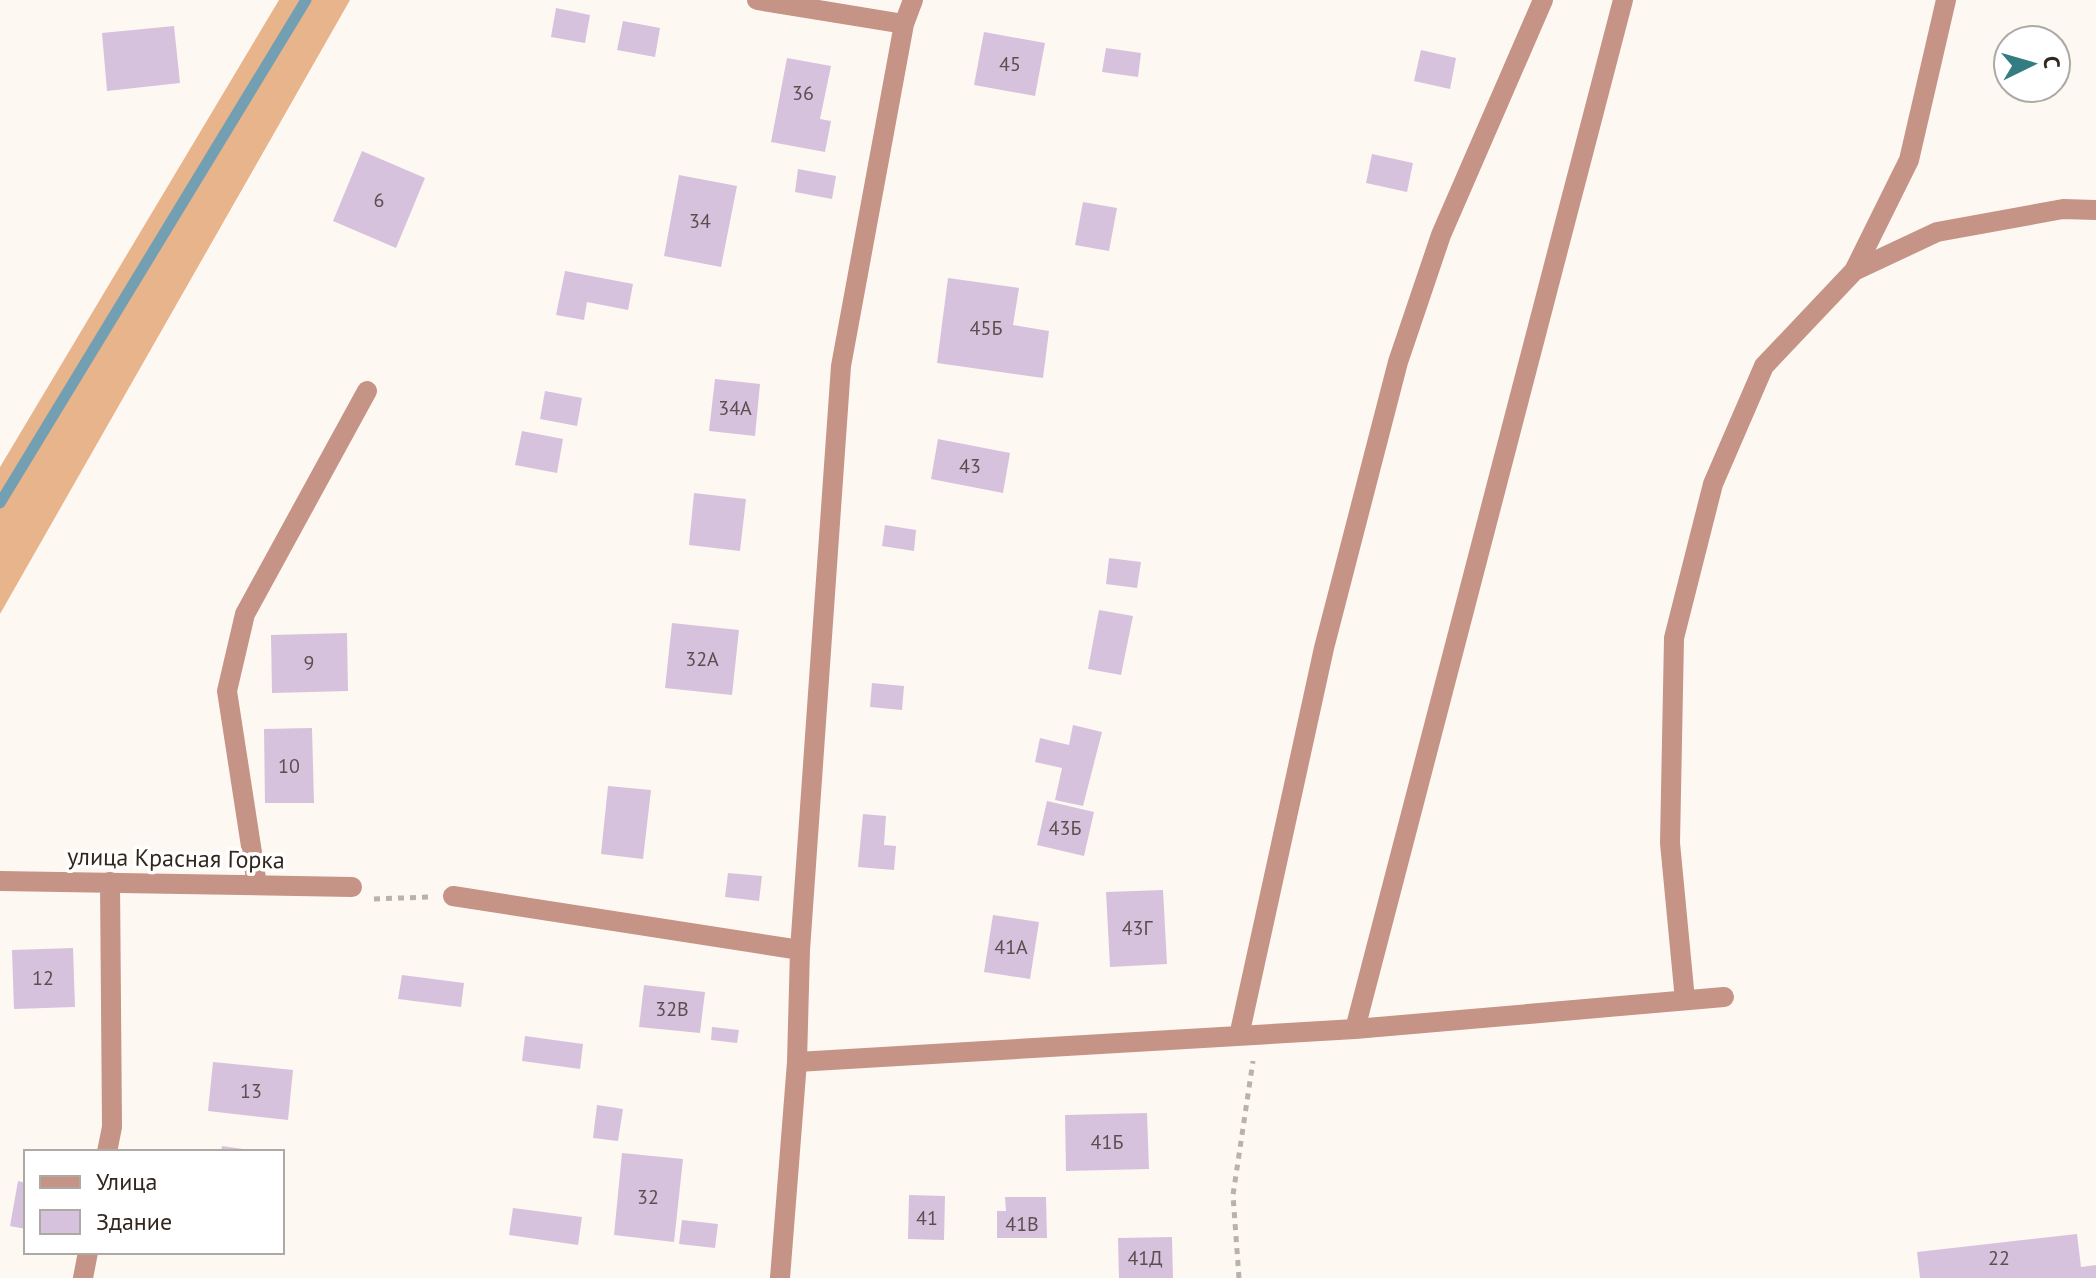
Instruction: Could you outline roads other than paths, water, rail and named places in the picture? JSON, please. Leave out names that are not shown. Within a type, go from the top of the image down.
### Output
[{"type":"street","points":[[757,0],[904,24]]},
{"type":"street","points":[[780,1278],[797,1062],[800,950],[841,366],[904,24],[913,0]]},
{"type":"street","points":[[1248,1036],[1324,648],[1398,362],[1441,235],[1543,0]]},
{"type":"street","points":[[1355,1029],[1623,0]]},
{"type":"street","points":[[1685,1000],[1670,843],[1674,638],[1713,484],[1764,366],[1854,271],[1909,160],[1946,0]]},
{"type":"street","points":[[1854,271],[1937,232],[2063,209],[2096,210]]},
{"type":"street","points":[[257,885],[227,691],[245,614],[367,391]]},
{"type":"street","name":"улица Красная Горка","points":[[0,881],[352,887]]},
{"type":"street","points":[[107,1150],[112,1127],[110,882]]},
{"type":"street","points":[[453,896],[800,950]]},
{"type":"street","points":[[797,1062],[1355,1029],[1724,997]]},
{"type":"street","points":[[83,1278],[88,1254]]},
{"type":"waterway","points":[[0,503],[306,0]]}]
